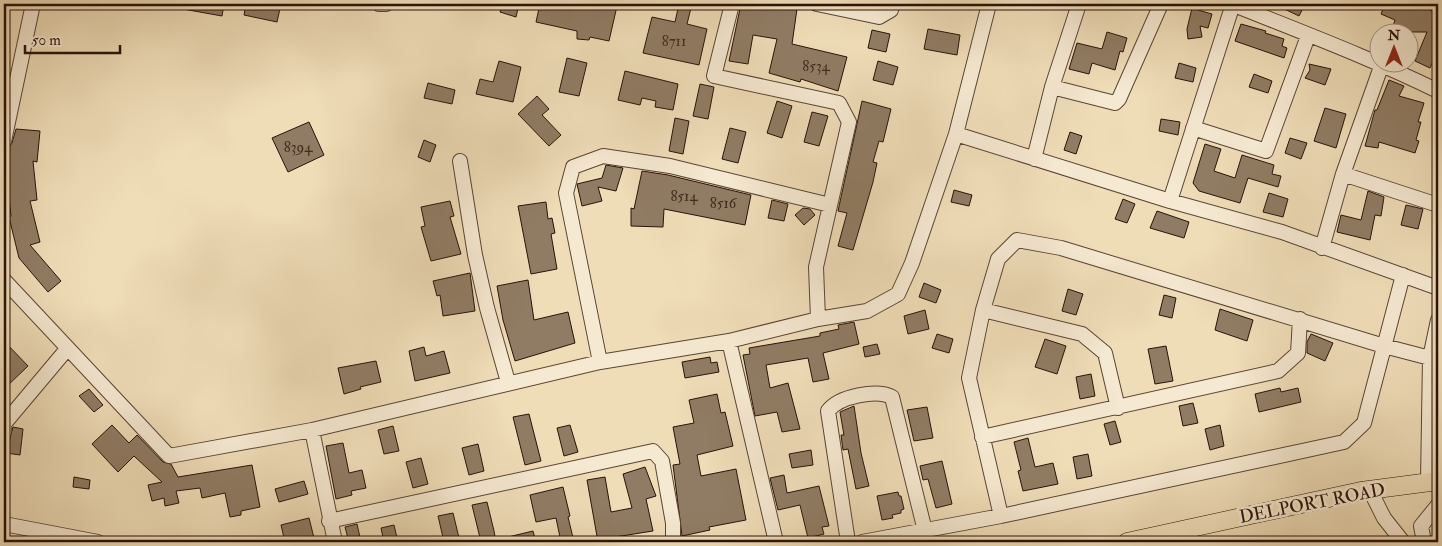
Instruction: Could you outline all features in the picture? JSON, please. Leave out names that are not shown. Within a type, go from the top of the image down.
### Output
[{"type":"main road","name":"DELPORT ROAD","points":[[1127,542],[1370,490],[1433,482]]},
{"type":"street","points":[[4,142],[33,4]]},
{"type":"street","points":[[379,4],[386,4]]},
{"type":"street","points":[[732,4],[714,76],[839,103],[848,122],[816,268],[818,319]]},
{"type":"street","points":[[817,4],[878,17],[891,10],[892,4]]},
{"type":"street","points":[[4,280],[169,456],[312,430],[508,382],[600,362],[729,341],[818,319],[867,311],[898,294],[912,264],[956,134],[989,4]]},
{"type":"street","points":[[1034,159],[1052,86],[1079,4]]},
{"type":"street","points":[[1052,86],[1115,102],[1120,99],[1161,4]]},
{"type":"street","points":[[1170,201],[1233,4],[1308,36],[1370,59]]},
{"type":"street","points":[[1194,128],[1266,151],[1308,36]]},
{"type":"street","points":[[1322,248],[1343,174],[1379,72]]},
{"type":"street","points":[[1399,72],[1438,91]]},
{"type":"street","points":[[956,134],[1170,201],[1282,232],[1322,248],[1438,288]]},
{"type":"street","points":[[600,362],[566,193],[573,167],[603,156],[670,166],[830,205]]},
{"type":"street","points":[[460,161],[475,255],[487,308],[508,382]]},
{"type":"street","points":[[1343,174],[1438,205]]},
{"type":"street","points":[[1001,516],[969,378],[983,310],[998,259],[1018,240],[1061,248],[1384,346],[1430,358]]},
{"type":"street","points":[[862,542],[1001,516],[1344,442],[1364,423],[1402,275]]},
{"type":"street","points":[[983,310],[1082,334],[1105,352],[1118,408]]},
{"type":"street","points":[[982,437],[1278,371],[1298,352],[1300,319]]},
{"type":"street","points":[[1433,482],[1430,358],[1438,320]]},
{"type":"street","points":[[729,341],[776,542]]},
{"type":"street","points":[[4,432],[4,424],[67,349]]},
{"type":"street","points":[[848,542],[828,411],[854,396],[886,394],[892,397],[925,530]]},
{"type":"street","points":[[312,430],[329,521],[335,542]]},
{"type":"street","points":[[329,521],[653,451],[662,461],[673,523],[673,542]]},
{"type":"street","points":[[1370,490],[1384,518],[1403,542]]},
{"type":"street","points":[[1424,542],[1421,526],[1438,505]]},
{"type":"street","points":[[4,524],[98,542]]},
{"type":"building","points":[[184,4],[224,4],[222,16],[183,9]]},
{"type":"building","points":[[246,4],[281,4],[277,22],[244,15]]},
{"type":"building","points":[[503,4],[519,4],[516,17],[500,12]]},
{"type":"building","points":[[540,4],[617,6],[609,41],[590,37],[589,40],[577,39],[577,31],[536,22]]},
{"type":"building","points":[[679,4],[692,4],[687,24],[707,29],[699,65],[643,53],[652,17],[675,22]]},
{"type":"building","points":[[741,4],[763,4],[797,9],[792,44],[847,57],[838,91],[801,79],[800,82],[769,73],[777,39],[753,35],[748,64],[729,61]]},
{"type":"building","points":[[1193,4],[1197,4],[1198,10],[1212,14],[1208,28],[1200,26],[1202,37],[1188,39],[1187,29]]},
{"type":"building","points":[[1274,4],[1305,4],[1299,16]]},
{"type":"building","points":[[1385,4],[1417,4],[1436,13],[1438,8],[1438,50],[1430,68],[1420,63],[1420,49],[1427,32],[1420,32],[1420,22],[1394,22],[1395,20],[1381,14]]},
{"type":"building","points":[[1241,24],[1266,31],[1265,33],[1284,39],[1282,46],[1287,48],[1284,58],[1235,41]]},
{"type":"building","points":[[928,29],[960,35],[957,55],[924,49]]},
{"type":"building","points":[[872,30],[890,34],[886,52],[868,48]]},
{"type":"building","points":[[1107,32],[1127,38],[1123,52],[1120,51],[1115,70],[1092,63],[1089,74],[1069,69],[1077,43],[1102,49]]},
{"type":"building","points":[[567,58],[587,63],[579,96],[559,92]]},
{"type":"building","points":[[499,61],[521,67],[513,102],[476,94],[480,79],[493,82]]},
{"type":"building","points":[[878,61],[898,67],[893,85],[873,80]]},
{"type":"building","points":[[1179,63],[1196,68],[1193,82],[1175,78]]},
{"type":"building","points":[[1309,64],[1331,69],[1325,85],[1305,78],[1310,70]]},
{"type":"building","points":[[625,71],[678,84],[673,110],[655,107],[656,101],[642,98],[640,105],[618,100]]},
{"type":"building","points":[[1254,74],[1272,81],[1268,93],[1249,87]]},
{"type":"building","points":[[1389,80],[1404,86],[1399,96],[1424,103],[1418,122],[1421,122],[1416,140],[1419,141],[1415,153],[1379,142],[1378,148],[1365,146],[1375,110],[1377,110]]},
{"type":"building","points":[[428,83],[455,90],[452,104],[424,98]]},
{"type":"building","points":[[700,84],[714,87],[708,119],[693,116]]},
{"type":"building","points":[[537,96],[549,109],[542,115],[561,135],[549,146],[518,114]]},
{"type":"building","points":[[777,101],[792,106],[782,138],[767,133]]},
{"type":"building","points":[[862,101],[891,109],[883,142],[879,141],[873,162],[877,163],[873,182],[853,250],[838,246],[847,213],[838,211]]},
{"type":"building","points":[[1325,108],[1346,114],[1336,148],[1314,141]]},
{"type":"building","points":[[812,112],[828,116],[819,146],[804,142]]},
{"type":"building","points":[[675,118],[689,121],[683,154],[669,151]]},
{"type":"building","points":[[1161,119],[1180,122],[1178,135],[1159,131]]},
{"type":"building","points":[[309,122],[324,155],[288,172],[272,138]]},
{"type":"building","points":[[730,128],[746,132],[738,163],[722,159]]},
{"type":"building","points":[[16,129],[40,131],[37,162],[33,161],[37,200],[30,201],[40,242],[30,245],[61,281],[48,292],[19,258],[9,217],[11,216],[6,169],[8,148],[12,143]]},
{"type":"building","points":[[1070,132],[1082,136],[1076,154],[1064,150]]},
{"type":"building","points":[[1290,138],[1307,143],[1301,159],[1285,153]]},
{"type":"building","points":[[424,140],[436,145],[430,162],[418,157]]},
{"type":"building","points":[[1205,144],[1221,149],[1214,171],[1235,178],[1242,155],[1274,165],[1272,174],[1281,176],[1278,187],[1248,178],[1240,203],[1199,191],[1193,183]]},
{"type":"building","points":[[606,165],[623,168],[616,191],[598,187],[602,201],[582,206],[577,184],[602,178]]},
{"type":"building","points":[[642,171],[668,175],[751,195],[745,225],[664,209],[663,227],[631,226],[631,208],[634,209]]},
{"type":"building","points":[[954,190],[972,195],[969,206],[951,202]]},
{"type":"building","points":[[1368,191],[1384,197],[1381,216],[1375,215],[1370,240],[1337,232],[1341,215],[1361,220]]},
{"type":"building","points":[[1269,193],[1288,199],[1283,217],[1263,212]]},
{"type":"building","points":[[1123,199],[1135,204],[1127,223],[1115,219]]},
{"type":"building","points":[[772,200],[788,204],[784,221],[768,218]]},
{"type":"building","points":[[450,201],[454,216],[450,217],[461,254],[431,261],[421,227],[425,226],[421,207]]},
{"type":"building","points":[[546,202],[548,219],[552,218],[555,233],[551,234],[557,269],[531,274],[518,206]]},
{"type":"building","points":[[1406,205],[1423,209],[1418,229],[1401,225]]},
{"type":"building","points":[[803,208],[810,209],[815,215],[804,225],[795,215]]},
{"type":"building","points":[[1157,211],[1189,222],[1184,238],[1150,228]]},
{"type":"building","points":[[470,273],[475,311],[443,316],[440,295],[437,296],[433,281]]},
{"type":"building","points":[[528,280],[534,320],[568,312],[575,343],[515,361],[503,320],[497,286]]},
{"type":"building","points":[[924,283],[941,290],[936,303],[919,297]]},
{"type":"building","points":[[1068,289],[1083,294],[1076,315],[1062,311]]},
{"type":"building","points":[[1164,295],[1176,298],[1172,318],[1159,315]]},
{"type":"building","points":[[1220,309],[1253,320],[1247,341],[1215,330]]},
{"type":"building","points":[[925,310],[929,329],[908,334],[904,316]]},
{"type":"building","points":[[854,322],[859,344],[823,353],[829,379],[813,382],[808,358],[766,365],[770,388],[788,383],[800,429],[782,432],[777,412],[755,416],[743,355],[750,354],[749,348],[820,336],[820,333],[839,329],[838,325]]},
{"type":"building","points":[[937,334],[953,339],[949,353],[932,348]]},
{"type":"building","points":[[1311,334],[1333,343],[1325,361],[1307,353],[1307,342]]},
{"type":"building","points":[[1045,339],[1066,346],[1057,374],[1035,367]]},
{"type":"building","points":[[4,341],[28,366],[4,389]]},
{"type":"building","points":[[877,344],[880,354],[865,357],[863,347]]},
{"type":"building","points":[[1166,346],[1173,381],[1155,384],[1148,349]]},
{"type":"building","points":[[424,347],[426,356],[444,351],[450,373],[415,381],[409,351]]},
{"type":"building","points":[[710,357],[711,363],[717,362],[719,372],[685,378],[682,362]]},
{"type":"building","points":[[376,361],[381,382],[360,387],[361,389],[344,394],[338,368]]},
{"type":"building","points":[[1091,374],[1095,396],[1080,399],[1076,377]]},
{"type":"building","points":[[1280,388],[1281,392],[1298,388],[1301,402],[1259,412],[1255,394]]},
{"type":"building","points":[[89,389],[103,405],[94,412],[79,396]]},
{"type":"building","points":[[717,394],[721,413],[725,412],[733,446],[697,455],[701,476],[736,469],[746,520],[709,527],[710,530],[682,536],[673,465],[680,464],[673,427],[694,423],[689,400]]},
{"type":"building","points":[[1193,403],[1198,423],[1183,426],[1179,406]]},
{"type":"building","points":[[854,406],[861,453],[869,486],[856,489],[848,449],[843,450],[841,435],[844,435],[840,412]]},
{"type":"building","points":[[927,407],[933,438],[914,441],[907,410]]},
{"type":"building","points":[[529,414],[541,461],[525,465],[513,417]]},
{"type":"building","points":[[1115,421],[1121,442],[1110,445],[1104,424]]},
{"type":"building","points":[[112,425],[129,443],[137,435],[163,462],[171,464],[178,477],[252,465],[260,507],[241,511],[241,515],[230,517],[225,493],[202,498],[200,488],[176,491],[179,503],[165,506],[164,498],[152,501],[148,485],[162,482],[134,456],[118,472],[92,444]]},
{"type":"building","points":[[570,425],[578,452],[564,456],[557,428]]},
{"type":"building","points":[[1220,425],[1224,446],[1210,450],[1205,429]]},
{"type":"building","points":[[393,426],[399,451],[384,454],[378,430]]},
{"type":"building","points":[[13,427],[23,429],[20,455],[6,453]]},
{"type":"building","points":[[1028,438],[1035,467],[1053,463],[1058,484],[1023,491],[1018,471],[1021,470],[1014,442]]},
{"type":"building","points":[[343,443],[349,473],[362,470],[366,488],[351,491],[352,495],[336,499],[326,446]]},
{"type":"building","points":[[478,444],[484,471],[469,475],[462,448]]},
{"type":"building","points":[[811,450],[813,465],[792,468],[789,454]]},
{"type":"building","points":[[1088,454],[1092,476],[1077,479],[1073,457]]},
{"type":"building","points":[[421,458],[428,484],[413,488],[406,462]]},
{"type":"building","points":[[942,461],[952,504],[936,508],[928,479],[923,480],[920,466]]},
{"type":"building","points":[[645,467],[656,496],[646,499],[653,531],[615,537],[616,542],[598,542],[587,480],[605,477],[611,512],[632,508],[623,474]]},
{"type":"building","points":[[784,475],[787,493],[819,486],[829,526],[822,527],[824,534],[808,538],[800,505],[778,510],[770,478]]},
{"type":"building","points":[[74,477],[90,480],[89,489],[73,487]]},
{"type":"building","points":[[304,481],[308,494],[279,502],[275,489]]},
{"type":"building","points":[[563,487],[574,542],[561,542],[556,518],[536,522],[530,495]]},
{"type":"building","points":[[898,492],[904,509],[901,510],[901,513],[892,515],[893,518],[882,520],[877,496]]},
{"type":"building","points":[[487,502],[496,542],[481,542],[472,505]]},
{"type":"building","points":[[453,513],[460,542],[444,542],[438,516]]},
{"type":"building","points":[[309,518],[315,542],[285,542],[281,525]]},
{"type":"building","points":[[357,524],[361,542],[349,542],[345,527]]},
{"type":"building","points":[[394,525],[398,542],[384,542],[381,528]]},
{"type":"building","points":[[533,531],[536,542],[504,542],[504,538]]}]
